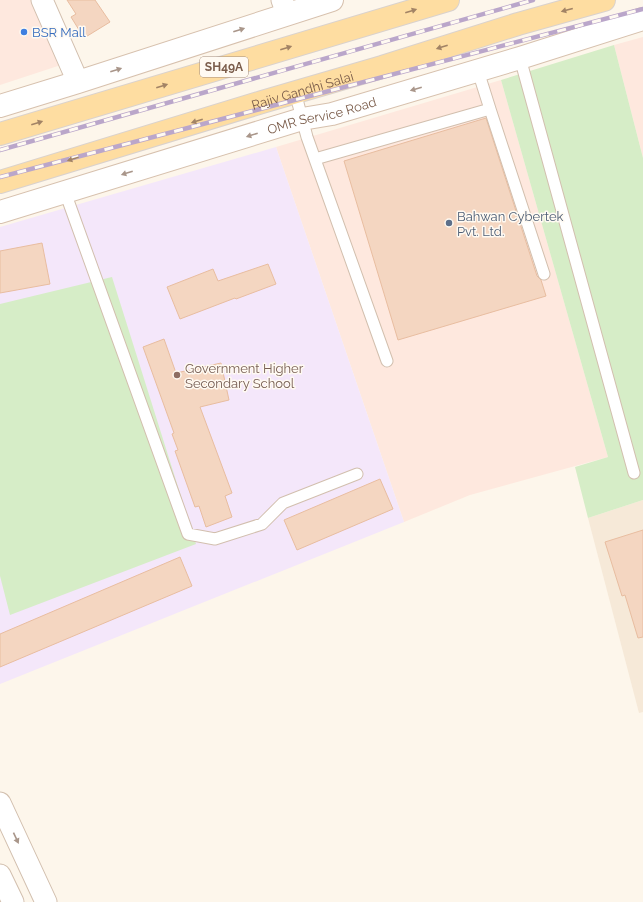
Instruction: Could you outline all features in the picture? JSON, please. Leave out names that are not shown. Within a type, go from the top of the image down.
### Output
[{"type":"main road","name":"SH49A","points":[[0,134],[448,0]]},
{"type":"main road","name":"Rajiv Gandhi Salai","points":[[0,182],[382,67],[518,24],[604,0]]},
{"type":"street","points":[[42,0],[78,82]]},
{"type":"street","points":[[0,104],[78,82],[285,7],[332,0]]},
{"type":"street","name":"OMR Service Road","points":[[0,212],[302,120],[332,114],[478,71],[643,19]]},
{"type":"street","points":[[0,803],[46,902]]},
{"type":"street","points":[[0,875],[13,902]]},
{"type":"lane","points":[[520,58],[634,473]]},
{"type":"lane","points":[[478,71],[544,274]]},
{"type":"lane","points":[[295,92],[302,120],[315,158],[387,360]]},
{"type":"lane","points":[[315,158],[490,109]]},
{"type":"lane","points":[[65,192],[188,534],[215,539],[262,524],[283,503],[357,474]]},
{"type":"shaded area","name":"BSR Mall","points":[[0,0],[31,0],[64,64],[0,85]]},
{"type":"shaded area","points":[[643,37],[643,158],[614,45]]},
{"type":"shaded area","points":[[501,80],[608,457],[470,495],[404,522],[276,147]]},
{"type":"shaded area","name":"Government Higher Secondary School","points":[[276,147],[404,522],[0,684],[0,227]]},
{"type":"shaded area","points":[[643,500],[643,712],[639,713],[588,518]]},
{"type":"green space","points":[[614,45],[643,158],[643,500],[588,518],[575,467],[608,457],[501,80]]},
{"type":"green space","points":[[112,277],[196,544],[10,615],[0,576],[0,304]]},
{"type":"building","points":[[67,0],[95,0],[110,22],[84,38],[71,17],[76,14]]},
{"type":"building","points":[[486,118],[537,276],[541,280],[546,296],[398,340],[344,161]]},
{"type":"building","points":[[42,243],[50,284],[0,293],[0,251]]},
{"type":"building","points":[[268,264],[276,284],[180,319],[167,287],[213,269],[218,281]]},
{"type":"building","points":[[164,339],[176,373],[221,363],[229,400],[200,407],[232,493],[225,496],[232,517],[206,527],[199,506],[195,507],[175,451],[178,450],[172,434],[174,433],[143,347]]},
{"type":"building","points":[[380,479],[393,509],[297,550],[284,520]]},
{"type":"building","points":[[643,530],[643,637],[638,638],[625,595],[622,596],[605,542]]},
{"type":"building","points":[[180,557],[192,586],[0,667],[0,634]]},
{"type":"railway","points":[[0,150],[533,0]]},
{"type":"railway","points":[[0,177],[643,9]]},
{"type":"place","name":"BSR Mall","points":[[24,32]]},
{"type":"place","name":"Bahwan Cybertek Pvt. Ltd.","points":[[449,223]]},
{"type":"place","name":"Government Higher Secondary School","points":[[177,375]]}]
